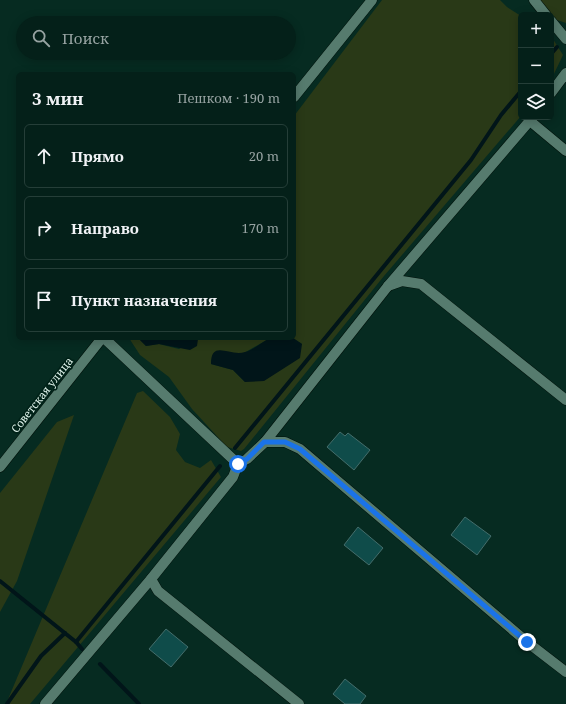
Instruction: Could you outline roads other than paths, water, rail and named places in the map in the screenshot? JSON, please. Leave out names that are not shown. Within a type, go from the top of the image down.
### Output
[{"type":"street","points":[[296,95],[372,0]]},
{"type":"street","points":[[534,0],[544,12]]},
{"type":"street","points":[[554,25],[566,39]]},
{"type":"street","points":[[554,89],[566,73]]},
{"type":"street","points":[[45,704],[152,578],[233,477],[238,464],[247,459],[264,442],[388,286],[531,120]]},
{"type":"street","points":[[533,120],[566,150]]},
{"type":"street","points":[[388,286],[402,281],[422,284],[566,400]]},
{"type":"street","name":"Советская улица","points":[[0,467],[101,340]]},
{"type":"street","points":[[105,340],[238,464]]},
{"type":"street","points":[[264,442],[285,442],[300,449],[521,637],[566,672]]},
{"type":"street","points":[[152,578],[158,591],[299,704]]},
{"type":"waterway","points":[[554,50],[557,47]]},
{"type":"waterway","points":[[235,448],[471,160],[501,115],[518,95]]},
{"type":"waterway","points":[[76,642],[220,466]]},
{"type":"waterway","points":[[0,581],[76,642],[82,649]]},
{"type":"waterway","points":[[7,704],[41,656],[65,633]]},
{"type":"waterway","points":[[100,664],[139,704]]}]
